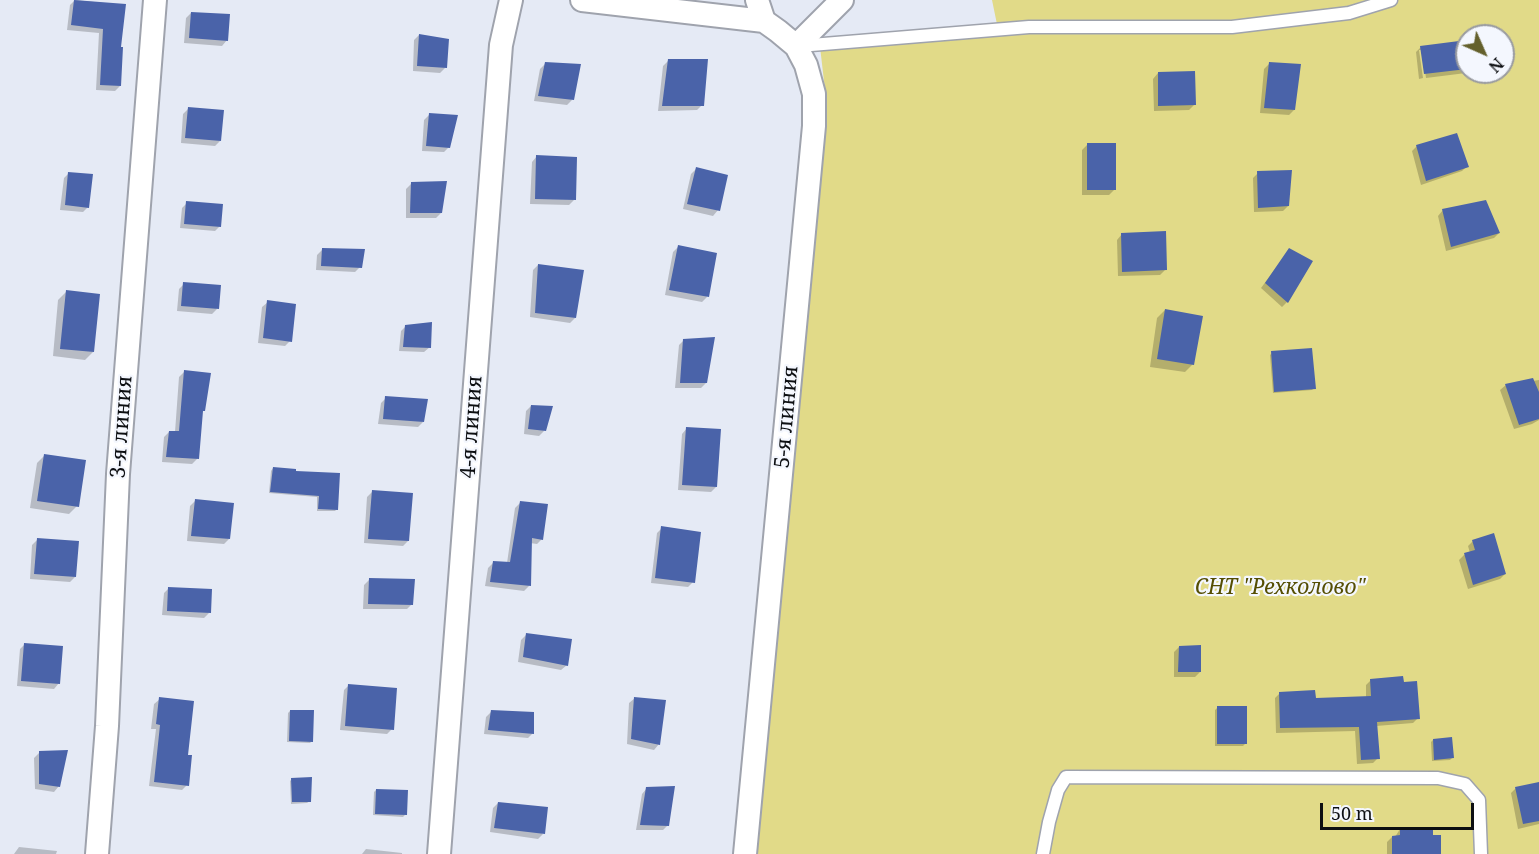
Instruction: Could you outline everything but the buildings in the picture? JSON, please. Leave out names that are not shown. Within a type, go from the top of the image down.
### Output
[{"type":"street","name":"3-я линия","points":[[98,854],[107,726],[118,474],[155,0]]},
{"type":"street","name":"4-я линия","points":[[439,854],[501,45],[511,0]]},
{"type":"street","points":[[582,0],[761,11]]},
{"type":"street","points":[[796,46],[842,0]]},
{"type":"street","name":"5-я линия","points":[[745,854],[814,126],[814,94],[806,65],[796,46],[778,31],[761,11]]},
{"type":"lane","points":[[796,46],[1029,27],[1232,27],[1349,13],[1391,0]]},
{"type":"lane","points":[[1043,854],[1058,790],[1066,777],[1170,777],[1438,778],[1465,784],[1479,800],[1481,854]]},
{"type":"green space","name":"СНТ \"Рехколово\"","points":[[992,0],[1539,0],[1539,854],[755,854],[827,107],[819,38],[999,34]]}]
